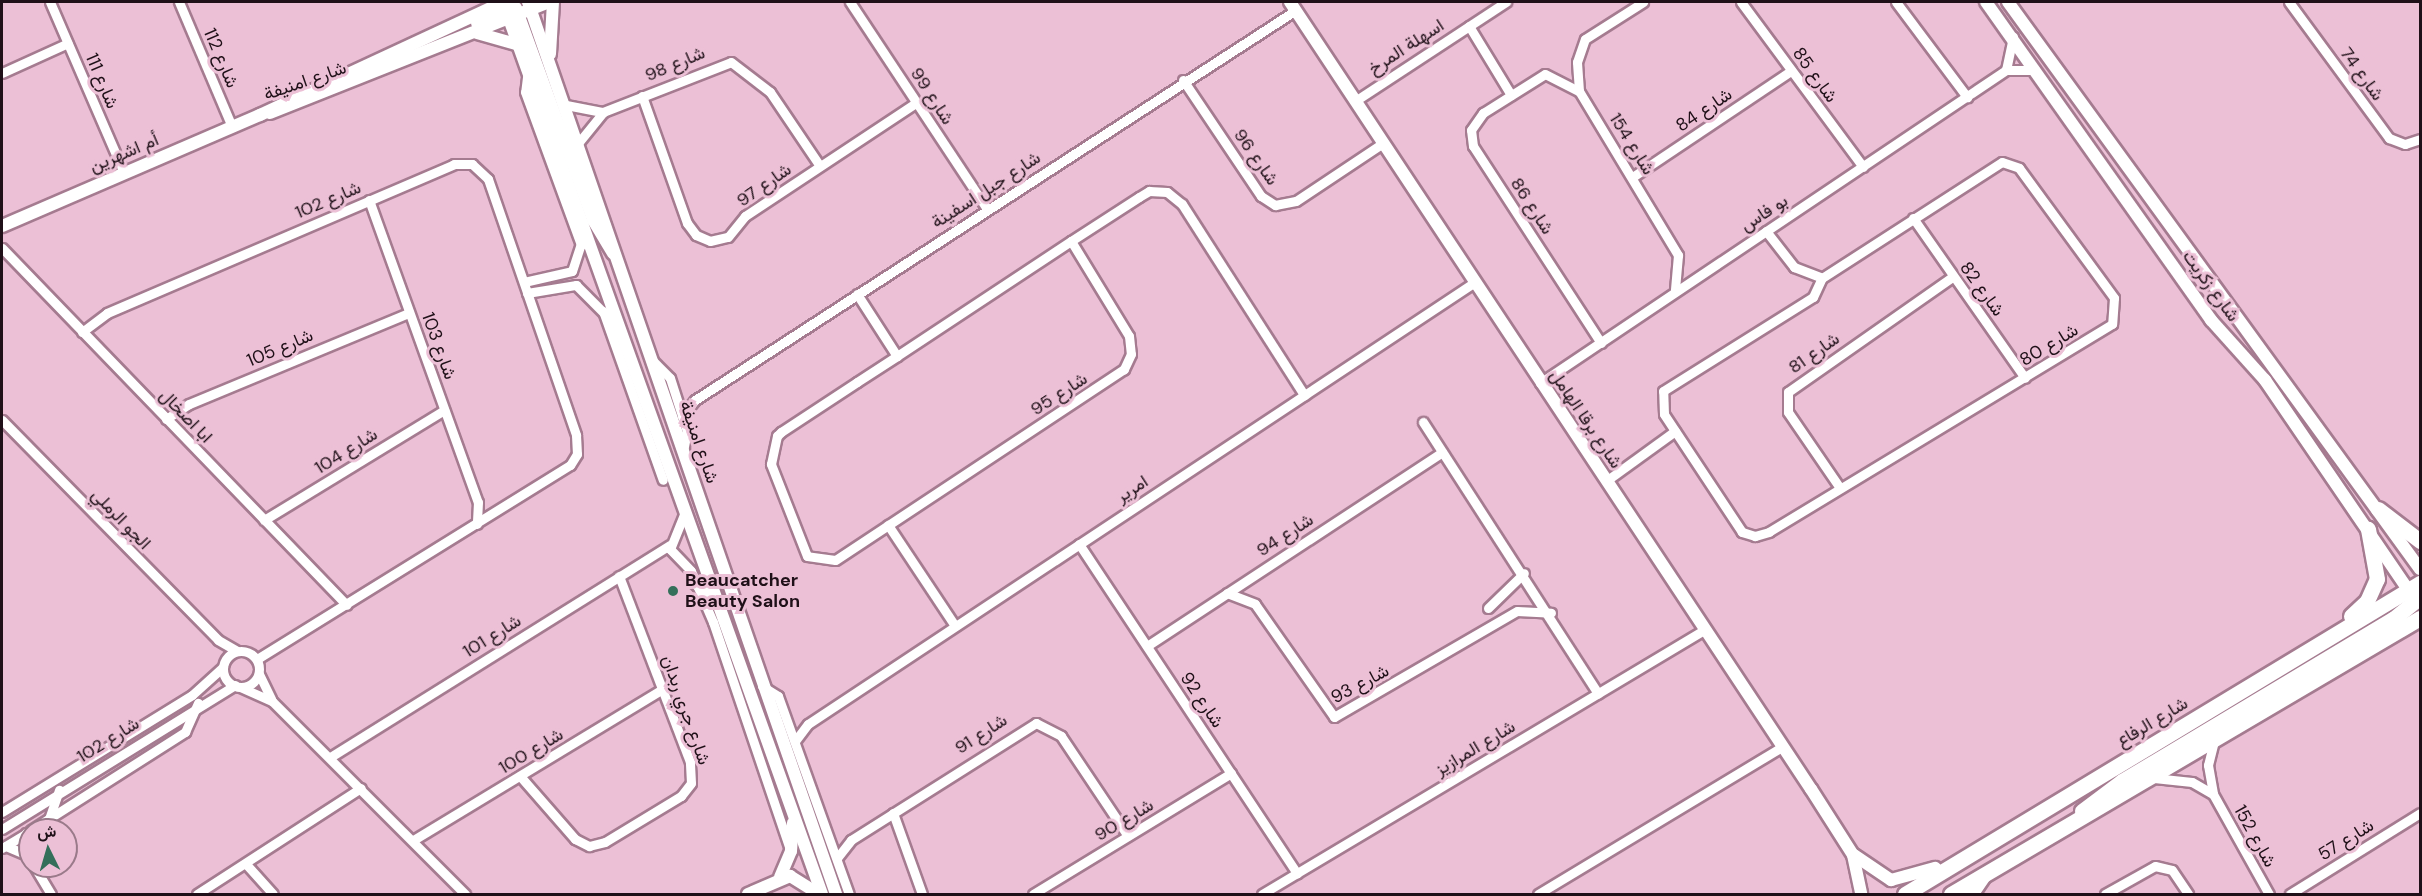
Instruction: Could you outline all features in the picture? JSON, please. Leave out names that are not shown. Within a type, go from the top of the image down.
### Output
[{"type":"main road","points":[[2378,508],[2421,542]]},
{"type":"main road","points":[[2309,650],[2372,594],[2377,571],[2368,528]]},
{"type":"main road","points":[[2062,831],[2109,789],[2393,619],[2417,590]]},
{"type":"main road","name":"شارع الرفاع","points":[[1905,894],[2309,650],[2417,590]]},
{"type":"main road","points":[[1951,894],[2154,778],[2421,618]]},
{"type":"street","name":"شارع 111","points":[[50,2],[124,173]]},
{"type":"street","name":"شارع 112","points":[[179,2],[232,127]]},
{"type":"street","points":[[400,63],[427,44],[516,6],[551,2],[550,61]]},
{"type":"street","name":"شارع 99","points":[[850,2],[987,209]]},
{"type":"street","name":"اسهلة المرخ","points":[[1355,101],[1506,2]]},
{"type":"street","points":[[1580,91],[1577,62],[1586,39],[1643,2]]},
{"type":"street","name":"شارع 85","points":[[1741,2],[1863,167]]},
{"type":"street","points":[[1896,2],[1967,97]]},
{"type":"street","name":"شارع زكريت","points":[[1986,2],[2037,70],[2211,320],[2265,380],[2368,528],[2417,590]]},
{"type":"street","name":"شارع زكريت","points":[[2008,2],[2421,569]]},
{"type":"street","name":"شارع 74","points":[[2289,2],[2389,138],[2405,144],[2421,139]]},
{"type":"street","points":[[516,6],[593,220],[618,258]]},
{"type":"street","name":"شارع امنيفة","points":[[260,115],[400,63],[475,32],[516,6]]},
{"type":"street","name":"شارع امنيفة","points":[[516,6],[519,45],[820,894]]},
{"type":"street","name":"شارع امنيفة","points":[[516,6],[550,61],[566,105],[762,686],[800,783],[836,894]]},
{"type":"street","name":"شارع امنيفة","points":[[260,115],[516,6]]},
{"type":"street","name":"شارع جبل اسفينة","points":[[682,416],[695,400],[1293,6]]},
{"type":"street","name":"شارع برقا الهامل","points":[[1293,6],[1853,855],[1881,876],[1905,880],[1980,849]]},
{"type":"street","points":[[1469,26],[1511,95]]},
{"type":"street","points":[[475,32],[519,45]]},
{"type":"street","points":[[2013,38],[2006,70],[2037,70]]},
{"type":"street","points":[[2,73],[68,44]]},
{"type":"street","name":"شارع 98","points":[[579,142],[603,112],[720,63],[736,63],[770,92],[820,166]]},
{"type":"street","points":[[528,69],[525,92],[581,245]]},
{"type":"street","name":"بو فاس","points":[[1540,383],[1675,290],[2006,70]]},
{"type":"street","name":"شارع 84","points":[[1634,176],[1791,71]]},
{"type":"street","name":"شارع 154","points":[[1539,76],[1556,75],[1580,91],[1634,176],[1678,255],[1675,290]]},
{"type":"street","name":"شارع 86","points":[[1539,76],[1479,116],[1471,141],[1601,343]]},
{"type":"street","name":"شارع 96","points":[[1183,80],[1261,196],[1275,205],[1296,201],[1383,143]]},
{"type":"street","name":"شارع 97","points":[[642,96],[687,222],[702,239],[728,237],[745,216],[917,102]]},
{"type":"street","points":[[566,105],[603,112]]},
{"type":"street","name":"أم اشهرين","points":[[2,225],[260,115]]},
{"type":"street","name":"شارع 80","points":[[2011,163],[2114,298],[2117,312],[2109,327],[1769,532],[1746,534],[1675,431],[1661,405],[1666,387],[1813,297],[1822,278],[1913,218],[1993,165],[2011,163]]},
{"type":"street","name":"شارع 102","points":[[82,332],[107,312],[454,164],[477,166],[488,179],[578,448],[570,465],[257,659]]},
{"type":"street","name":"شارع 95","points":[[1071,241],[1129,336],[1131,354],[1124,369],[835,560],[812,559],[800,546],[770,452],[781,432],[1071,241],[1144,194],[1173,195],[1304,395]]},
{"type":"street","name":"شارع 103","points":[[369,200],[478,502],[477,524]]},
{"type":"street","name":"شارع 82","points":[[1913,218],[1952,277],[2025,378]]},
{"type":"street","points":[[524,282],[572,271],[585,230]]},
{"type":"street","points":[[1766,231],[1794,267],[1822,278]]},
{"type":"street","name":"ابا اصخال","points":[[2,248],[347,605]]},
{"type":"street","name":"شارع 81","points":[[1840,488],[1788,412],[1788,392],[1952,277]]},
{"type":"street","name":"امرير","points":[[795,741],[808,724],[1475,282]]},
{"type":"street","points":[[527,293],[568,283],[584,289],[620,327]]},
{"type":"street","points":[[857,294],[897,356]]},
{"type":"street","points":[[603,311],[663,480]]},
{"type":"street","name":"شارع 105","points":[[166,419],[189,404],[409,312]]},
{"type":"street","points":[[652,360],[667,373],[676,398],[688,438],[683,451]]},
{"type":"street","points":[[676,398],[695,400]]},
{"type":"street","name":"شارع 104","points":[[264,520],[444,410]]},
{"type":"street","name":"الجو الرملي","points":[[2,420],[218,640],[257,659]]},
{"type":"street","points":[[1423,422],[1551,613],[1598,694]]},
{"type":"street","points":[[1606,481],[1675,431]]},
{"type":"street","name":"شارع 94","points":[[1147,646],[1442,452]]},
{"type":"street","points":[[478,502],[498,510]]},
{"type":"street","points":[[685,512],[669,544],[695,582],[716,602]]},
{"type":"street","points":[[888,525],[955,626]]},
{"type":"street","name":"شارع 101","points":[[332,756],[669,544]]},
{"type":"street","name":"شارع 92","points":[[1079,544],[1298,873]]},
{"type":"street","points":[[1488,608],[1524,573]]},
{"type":"street","name":"شارع جري ربدان","points":[[520,777],[574,839],[589,846],[605,842],[687,790],[692,769],[619,576]]},
{"type":"street","points":[[695,582],[791,852]]},
{"type":"street","name":"شارع 93","points":[[1227,592],[1255,604],[1334,717],[1517,611],[1551,613]]},
{"type":"street","name":"شارع المرازيز","points":[[1262,894],[1704,630]]},
{"type":"street","name":"الجو الرملي","points":[[218,640],[224,664],[238,686]]},
{"type":"street","name":"شارع 102","points":[[2,812],[192,695],[237,651]]},
{"type":"street","points":[[257,659],[259,674],[272,701]]},
{"type":"street","name":"شارع 102","points":[[2,829],[59,789],[198,703],[238,686],[259,674]]},
{"type":"street","points":[[238,686],[272,701],[332,756],[361,788],[415,839],[465,894]]},
{"type":"street","points":[[762,686],[778,696],[849,894]]},
{"type":"street","name":"شارع 100","points":[[415,839],[663,689]]},
{"type":"street","points":[[51,818],[185,732],[198,703]]},
{"type":"street","points":[[788,721],[808,724]]},
{"type":"street","name":"شارع 91","points":[[837,858],[851,840],[892,813],[1026,726],[1042,724],[1061,736],[1128,836]]},
{"type":"street","name":"شارع 152","points":[[2214,741],[2208,771],[2213,794],[2269,894]]},
{"type":"street","points":[[1538,894],[1782,747]]},
{"type":"street","points":[[800,783],[801,757]]},
{"type":"street","name":"شارع 90","points":[[1033,894],[1231,773]]},
{"type":"street","name":"شارع 152","points":[[2154,778],[2192,782],[2213,794]]},
{"type":"street","points":[[197,894],[361,788]]},
{"type":"street","points":[[49,818],[59,789]]},
{"type":"street","points":[[892,813],[922,894]]},
{"type":"street","name":"شارع 57","points":[[2290,894],[2420,815]]},
{"type":"street","points":[[780,877],[791,852],[793,818]]},
{"type":"street","points":[[4,847],[18,838]]},
{"type":"street","name":"شارع 91","points":[[831,842],[851,840]]},
{"type":"street","points":[[4,847],[18,853]]},
{"type":"street","name":"شارع برقا الهامل","points":[[1853,855],[1861,894]]},
{"type":"street","points":[[246,864],[273,894]]},
{"type":"street","points":[[2105,894],[2155,866],[2172,870],[2188,894]]},
{"type":"street","points":[[1973,894],[1987,873]]},
{"type":"street","points":[[748,894],[780,877],[800,879],[820,894]]},
{"type":"street","points":[[41,878],[51,894]]},
{"type":"place","name":"Beaucatcher Beauty Salon","points":[[673,591]]}]
